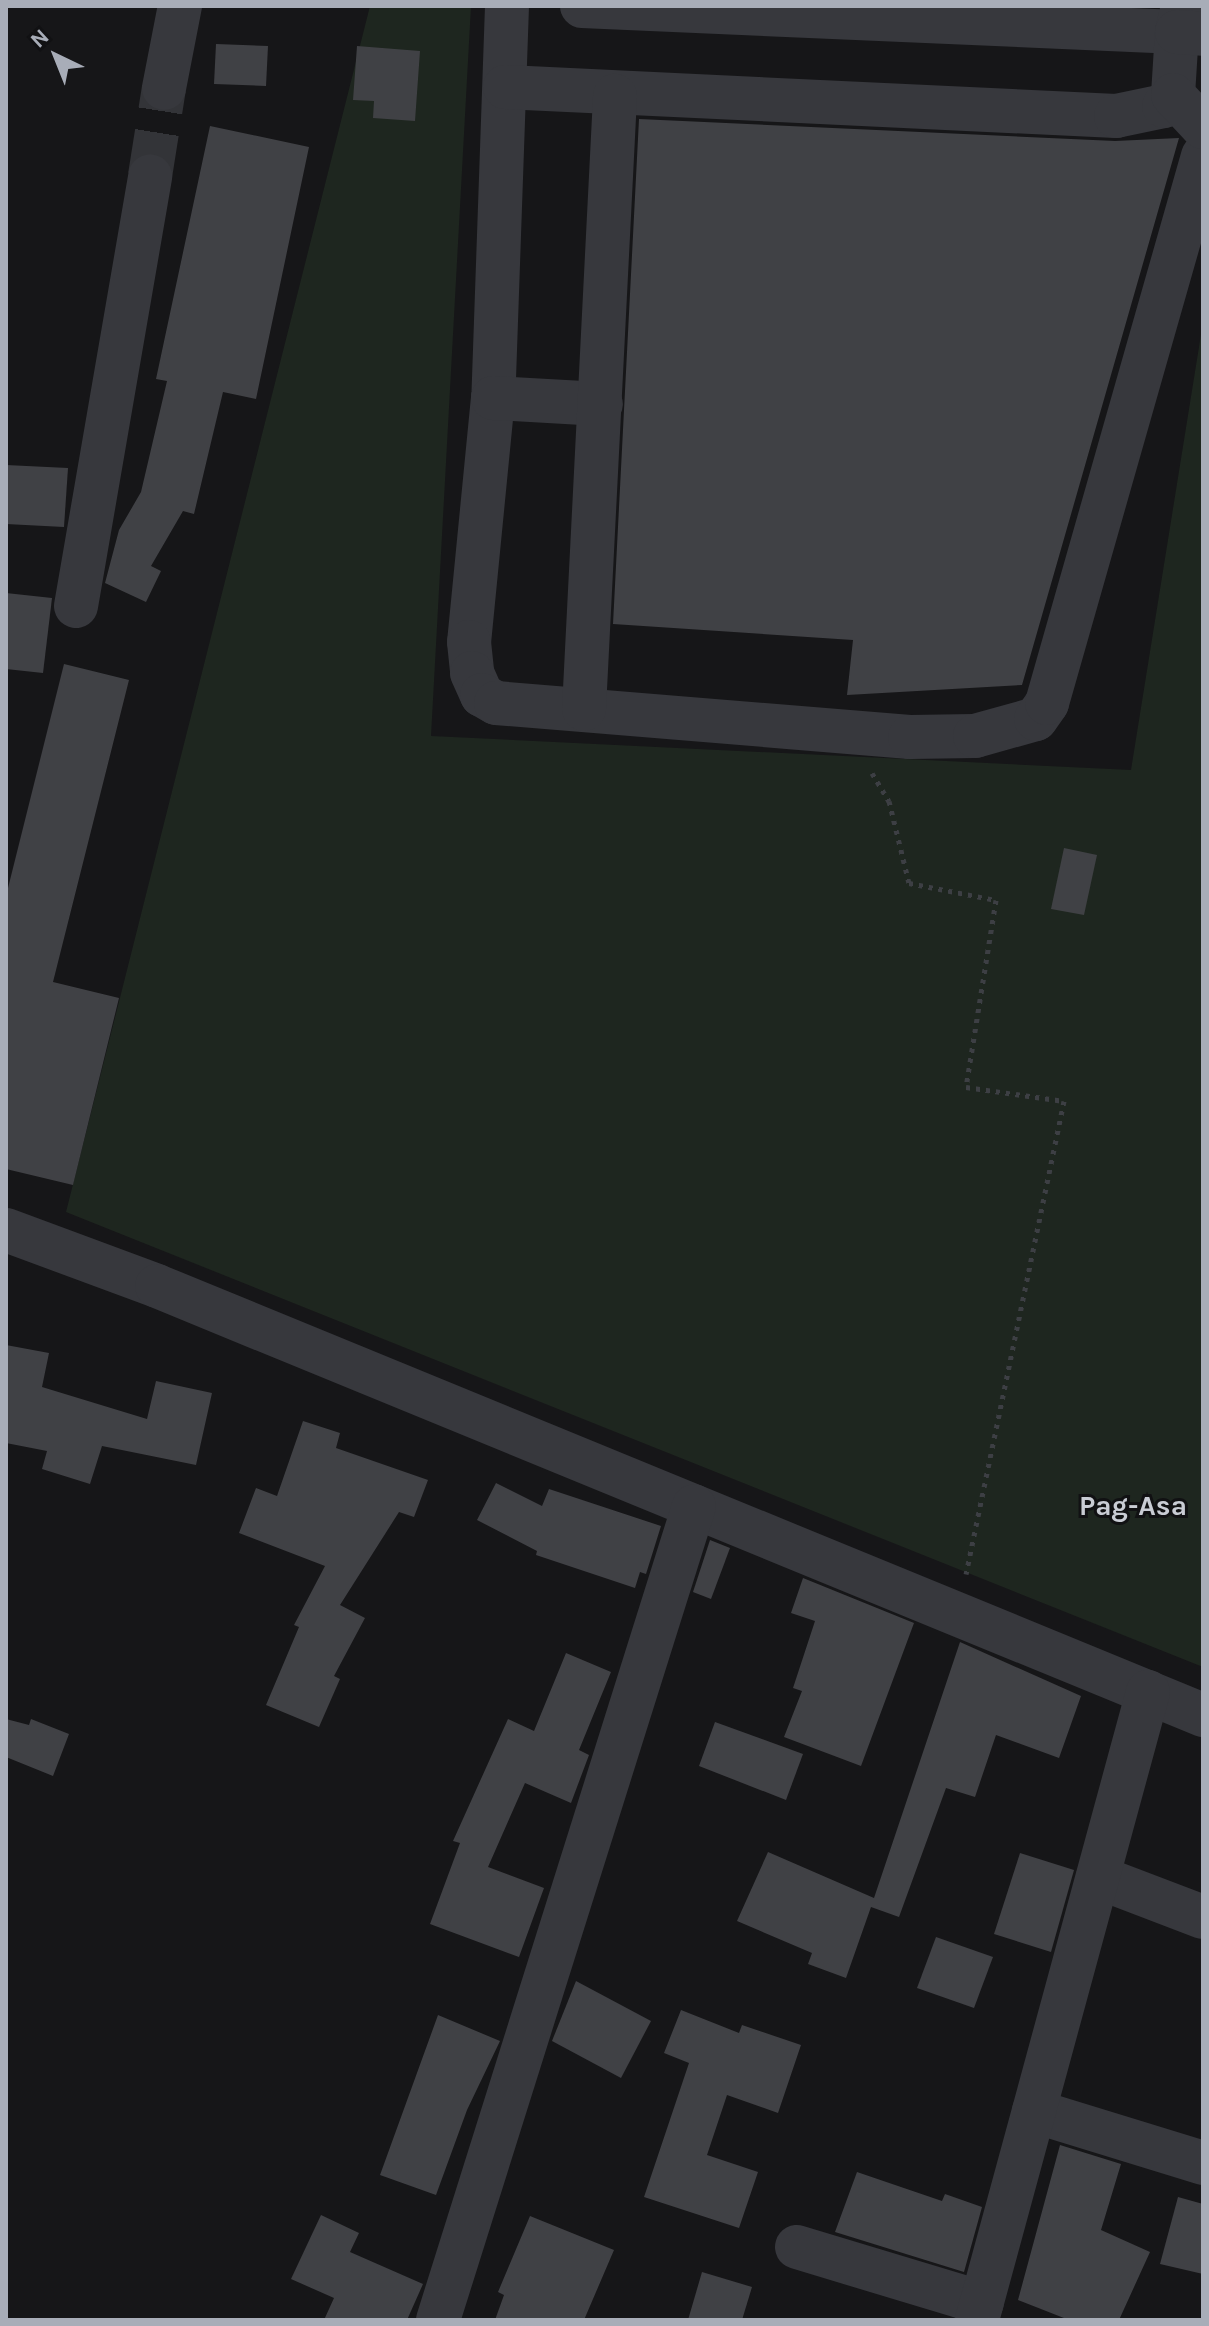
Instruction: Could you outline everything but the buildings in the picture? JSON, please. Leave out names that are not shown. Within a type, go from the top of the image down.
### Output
[{"type":"street","points":[[164,88],[180,6]]},
{"type":"street","points":[[507,6],[493,398],[469,642],[472,673],[482,695],[496,703],[910,737],[975,736],[1036,719],[1047,703],[1203,156]]},
{"type":"street","points":[[505,87],[615,96],[1116,116],[1153,112],[1173,95],[1188,24],[610,7]]},
{"type":"street","points":[[1173,95],[1203,127]]},
{"type":"street","points":[[584,709],[615,96]]},
{"type":"street","points":[[76,606],[150,176]]},
{"type":"street","points":[[493,398],[601,404]]},
{"type":"street","points":[[6,1230],[157,1286],[1203,1715]]},
{"type":"street","points":[[438,2320],[694,1506]]},
{"type":"street","points":[[797,2247],[980,2312],[1148,1692]]},
{"type":"street","points":[[1098,1877],[1203,1917]]},
{"type":"street","points":[[1034,2111],[1203,2163]]},
{"type":"path","points":[[863,763],[889,801],[909,883],[996,900],[966,1087],[1064,1101],[958,1614]]},
{"type":"shaded area","points":[[370,6],[471,6],[431,736],[1131,770],[1203,322],[1203,1667],[66,1212]]},
{"type":"tunnel","points":[[150,176],[164,88]]},
{"type":"district","name":"Pag-Asa","points":[[1133,1506]]}]
